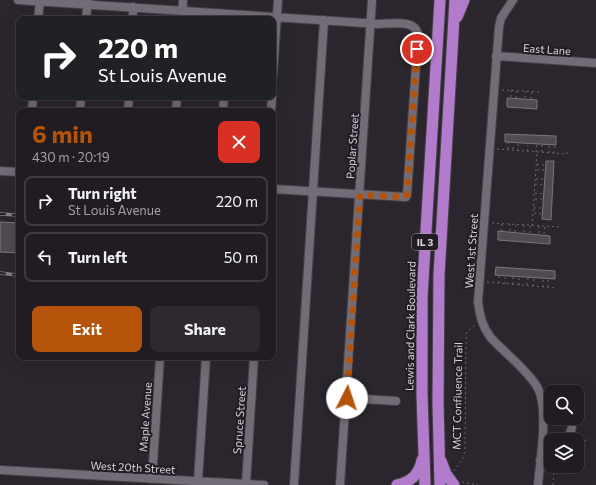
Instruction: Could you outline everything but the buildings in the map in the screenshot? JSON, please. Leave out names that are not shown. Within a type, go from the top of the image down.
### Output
[{"type":"highway","points":[[436,0],[439,13]]},
{"type":"highway","name":"Lewis and Clark Boulevard","points":[[425,485],[421,348],[422,297],[440,0]]},
{"type":"highway","name":"IL 3","points":[[440,485],[438,338],[439,275],[455,0]]},
{"type":"highway","points":[[453,29],[464,0]]},
{"type":"highway","points":[[439,451],[442,465],[454,482]]},
{"type":"highway","points":[[397,485],[414,478],[421,464],[423,452]]},
{"type":"street","points":[[18,0],[87,2],[134,7],[182,15],[277,16],[371,23],[409,24],[415,27],[418,32],[408,192],[406,197],[276,189]]},
{"type":"street","points":[[182,15],[183,0]]},
{"type":"street","points":[[276,31],[278,0]]},
{"type":"street","name":"Poplar Street","points":[[340,485],[347,398],[372,0]]},
{"type":"street","name":"West 1st Street","points":[[513,0],[501,18],[499,27],[478,302],[482,322],[491,338],[536,385],[544,404]]},
{"type":"street","points":[[38,16],[40,1]]},
{"type":"street","points":[[86,16],[87,2]]},
{"type":"street","points":[[133,16],[134,7]]},
{"type":"street","points":[[294,485],[324,20]]},
{"type":"street","name":"East Lane","points":[[496,56],[596,63]]},
{"type":"street","points":[[0,171],[16,172]]},
{"type":"street","name":"Maple Avenue","points":[[152,479],[160,360]]},
{"type":"street","points":[[198,481],[206,360]]},
{"type":"street","name":"Spruce Street","points":[[246,484],[254,360]]},
{"type":"street","points":[[347,398],[396,401]]},
{"type":"street","name":"West 1st Street","points":[[538,485],[545,425]]},
{"type":"street","points":[[540,460],[544,457]]},
{"type":"street","name":"West 20th Street","points":[[0,470],[121,481],[152,479],[264,485]]},
{"type":"path","points":[[498,90],[542,92]]},
{"type":"path","points":[[511,90],[511,97]]},
{"type":"path","points":[[516,98],[517,91]]},
{"type":"path","points":[[525,98],[526,91]]},
{"type":"path","points":[[531,99],[532,91]]},
{"type":"path","points":[[508,143],[508,150]]},
{"type":"path","points":[[513,144],[513,150]]},
{"type":"path","points":[[518,144],[518,151]]},
{"type":"path","points":[[527,151],[528,145]]},
{"type":"path","points":[[532,226],[537,145]]},
{"type":"path","points":[[542,145],[542,152]]},
{"type":"path","points":[[549,153],[550,146]]},
{"type":"path","points":[[554,153],[555,146]]},
{"type":"path","points":[[495,149],[567,154],[566,152]]},
{"type":"path","points":[[536,164],[544,165]]},
{"type":"path","points":[[536,170],[544,170]]},
{"type":"path","points":[[535,179],[543,179]]},
{"type":"path","points":[[535,184],[543,185]]},
{"type":"path","points":[[535,193],[543,194]]},
{"type":"path","points":[[534,199],[542,199]]},
{"type":"path","points":[[534,208],[543,208]]},
{"type":"path","points":[[533,213],[542,214]]},
{"type":"path","points":[[490,223],[562,227]]},
{"type":"path","points":[[502,224],[502,231]]},
{"type":"path","points":[[510,224],[510,231]]},
{"type":"path","points":[[515,232],[516,224]]},
{"type":"path","points":[[524,225],[524,232]]},
{"type":"path","points":[[530,225],[530,233]]},
{"type":"path","points":[[538,233],[539,226]]},
{"type":"path","points":[[544,226],[544,234]]},
{"type":"path","points":[[499,276],[499,283]]},
{"type":"path","points":[[505,276],[505,284]]},
{"type":"path","points":[[513,277],[513,284]]},
{"type":"path","points":[[519,278],[519,285]]},
{"type":"path","points":[[527,286],[528,278]]},
{"type":"path","points":[[533,286],[534,279]]},
{"type":"path","points":[[542,287],[543,279]]},
{"type":"path","points":[[548,280],[548,287]]},
{"type":"path","points":[[486,282],[556,288]]},
{"type":"path","name":"MCT Confluence Trail","points":[[454,482],[465,450],[464,385],[466,336],[472,327],[482,322]]},
{"type":"path","points":[[553,485],[554,473]]},
{"type":"path","points":[[454,482],[478,485]]},
{"type":"railway","points":[[0,214],[16,215]]},
{"type":"railway","points":[[0,273],[16,275]]},
{"type":"route","points":[[347,398],[360,195],[406,197],[407,195],[417,49]]}]
